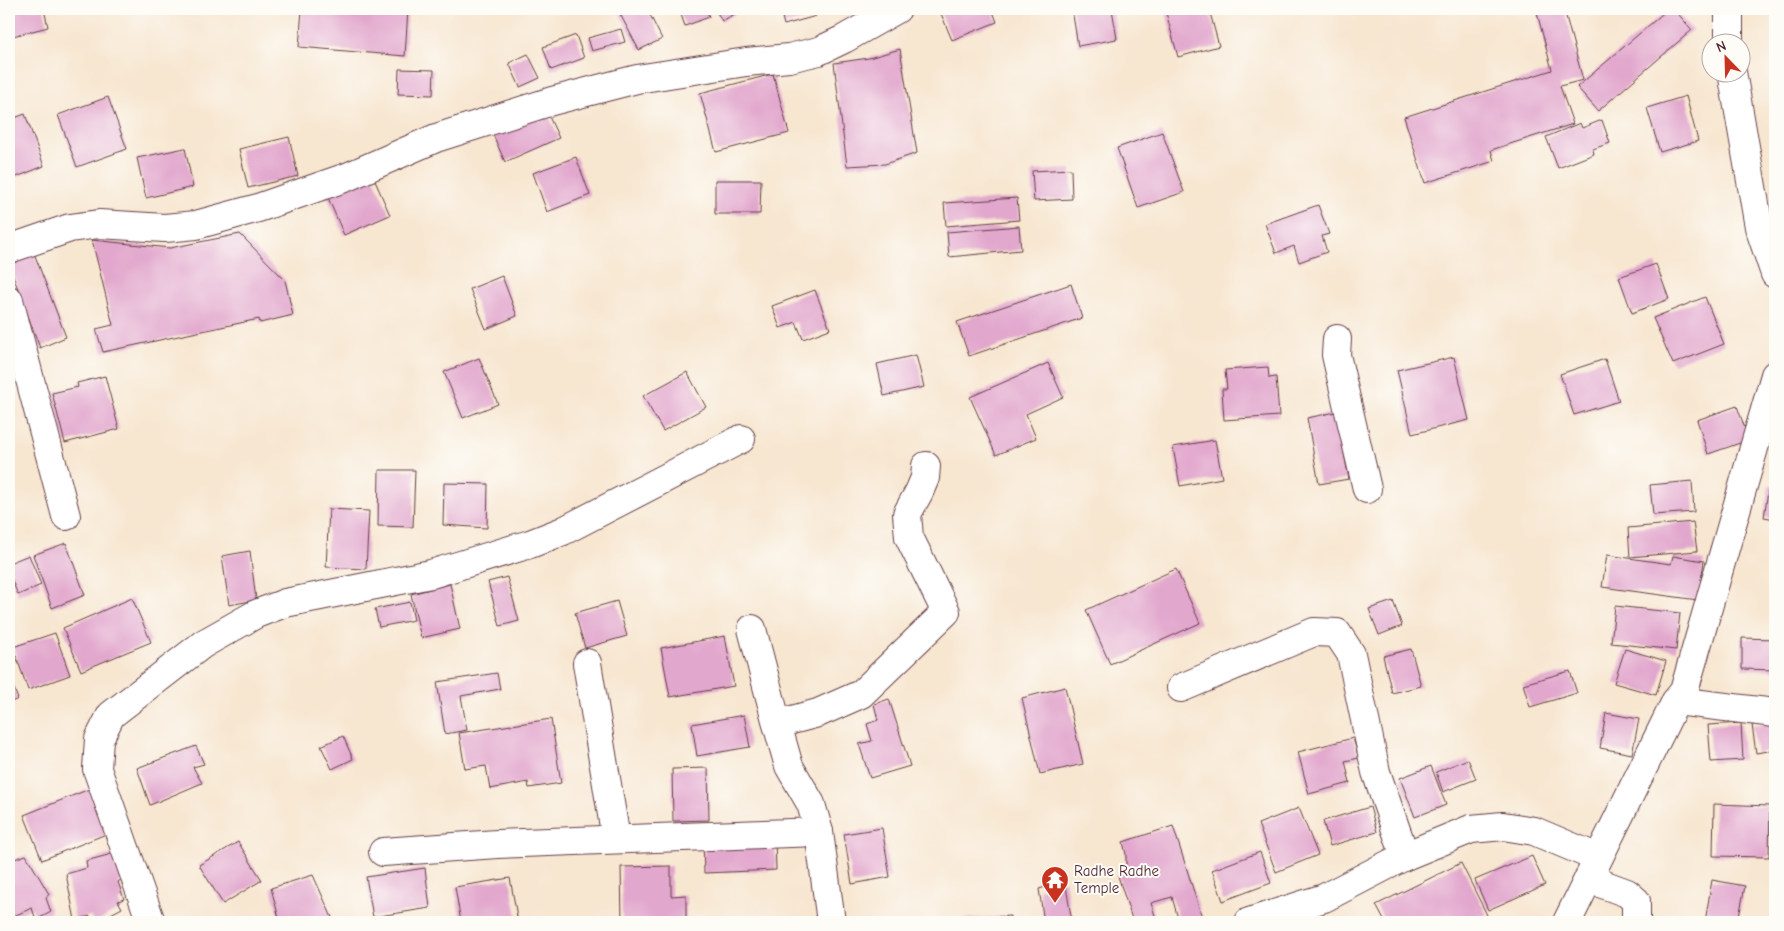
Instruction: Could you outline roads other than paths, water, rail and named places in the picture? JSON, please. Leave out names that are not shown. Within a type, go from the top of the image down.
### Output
[{"type":"street","points":[[9,249],[70,228],[90,225],[165,228],[196,225],[258,208],[347,177],[436,138],[552,102],[637,79],[746,62],[789,58],[819,51],[897,9]]},
{"type":"street","points":[[1729,9],[1729,32]]},
{"type":"street","points":[[1734,82],[1759,227],[1775,274]]},
{"type":"street","points":[[9,300],[66,516]]},
{"type":"street","points":[[1337,339],[1336,355],[1367,488]]},
{"type":"street","points":[[1567,922],[1676,701],[1684,691],[1775,375]]},
{"type":"street","points":[[151,922],[97,769],[99,739],[111,715],[203,644],[256,614],[285,602],[430,574],[530,544],[563,531],[741,439]]},
{"type":"street","points":[[776,724],[818,713],[861,694],[946,612],[909,537],[906,514],[925,478],[926,466]]},
{"type":"street","points":[[752,629],[776,724],[789,766],[811,804],[819,832],[831,922]]},
{"type":"street","points":[[1181,688],[1314,632],[1337,633],[1351,654],[1376,772],[1405,856]]},
{"type":"street","points":[[587,664],[616,840]]},
{"type":"street","points":[[1676,701],[1775,713]]},
{"type":"street","points":[[1249,922],[1324,898],[1405,856],[1471,829],[1504,826],[1534,831],[1593,868],[1636,901],[1636,922]]},
{"type":"street","points":[[383,852],[497,844],[819,832]]},
{"type":"place","name":"Radhe Radhe Temple","points":[[1055,904]]}]
